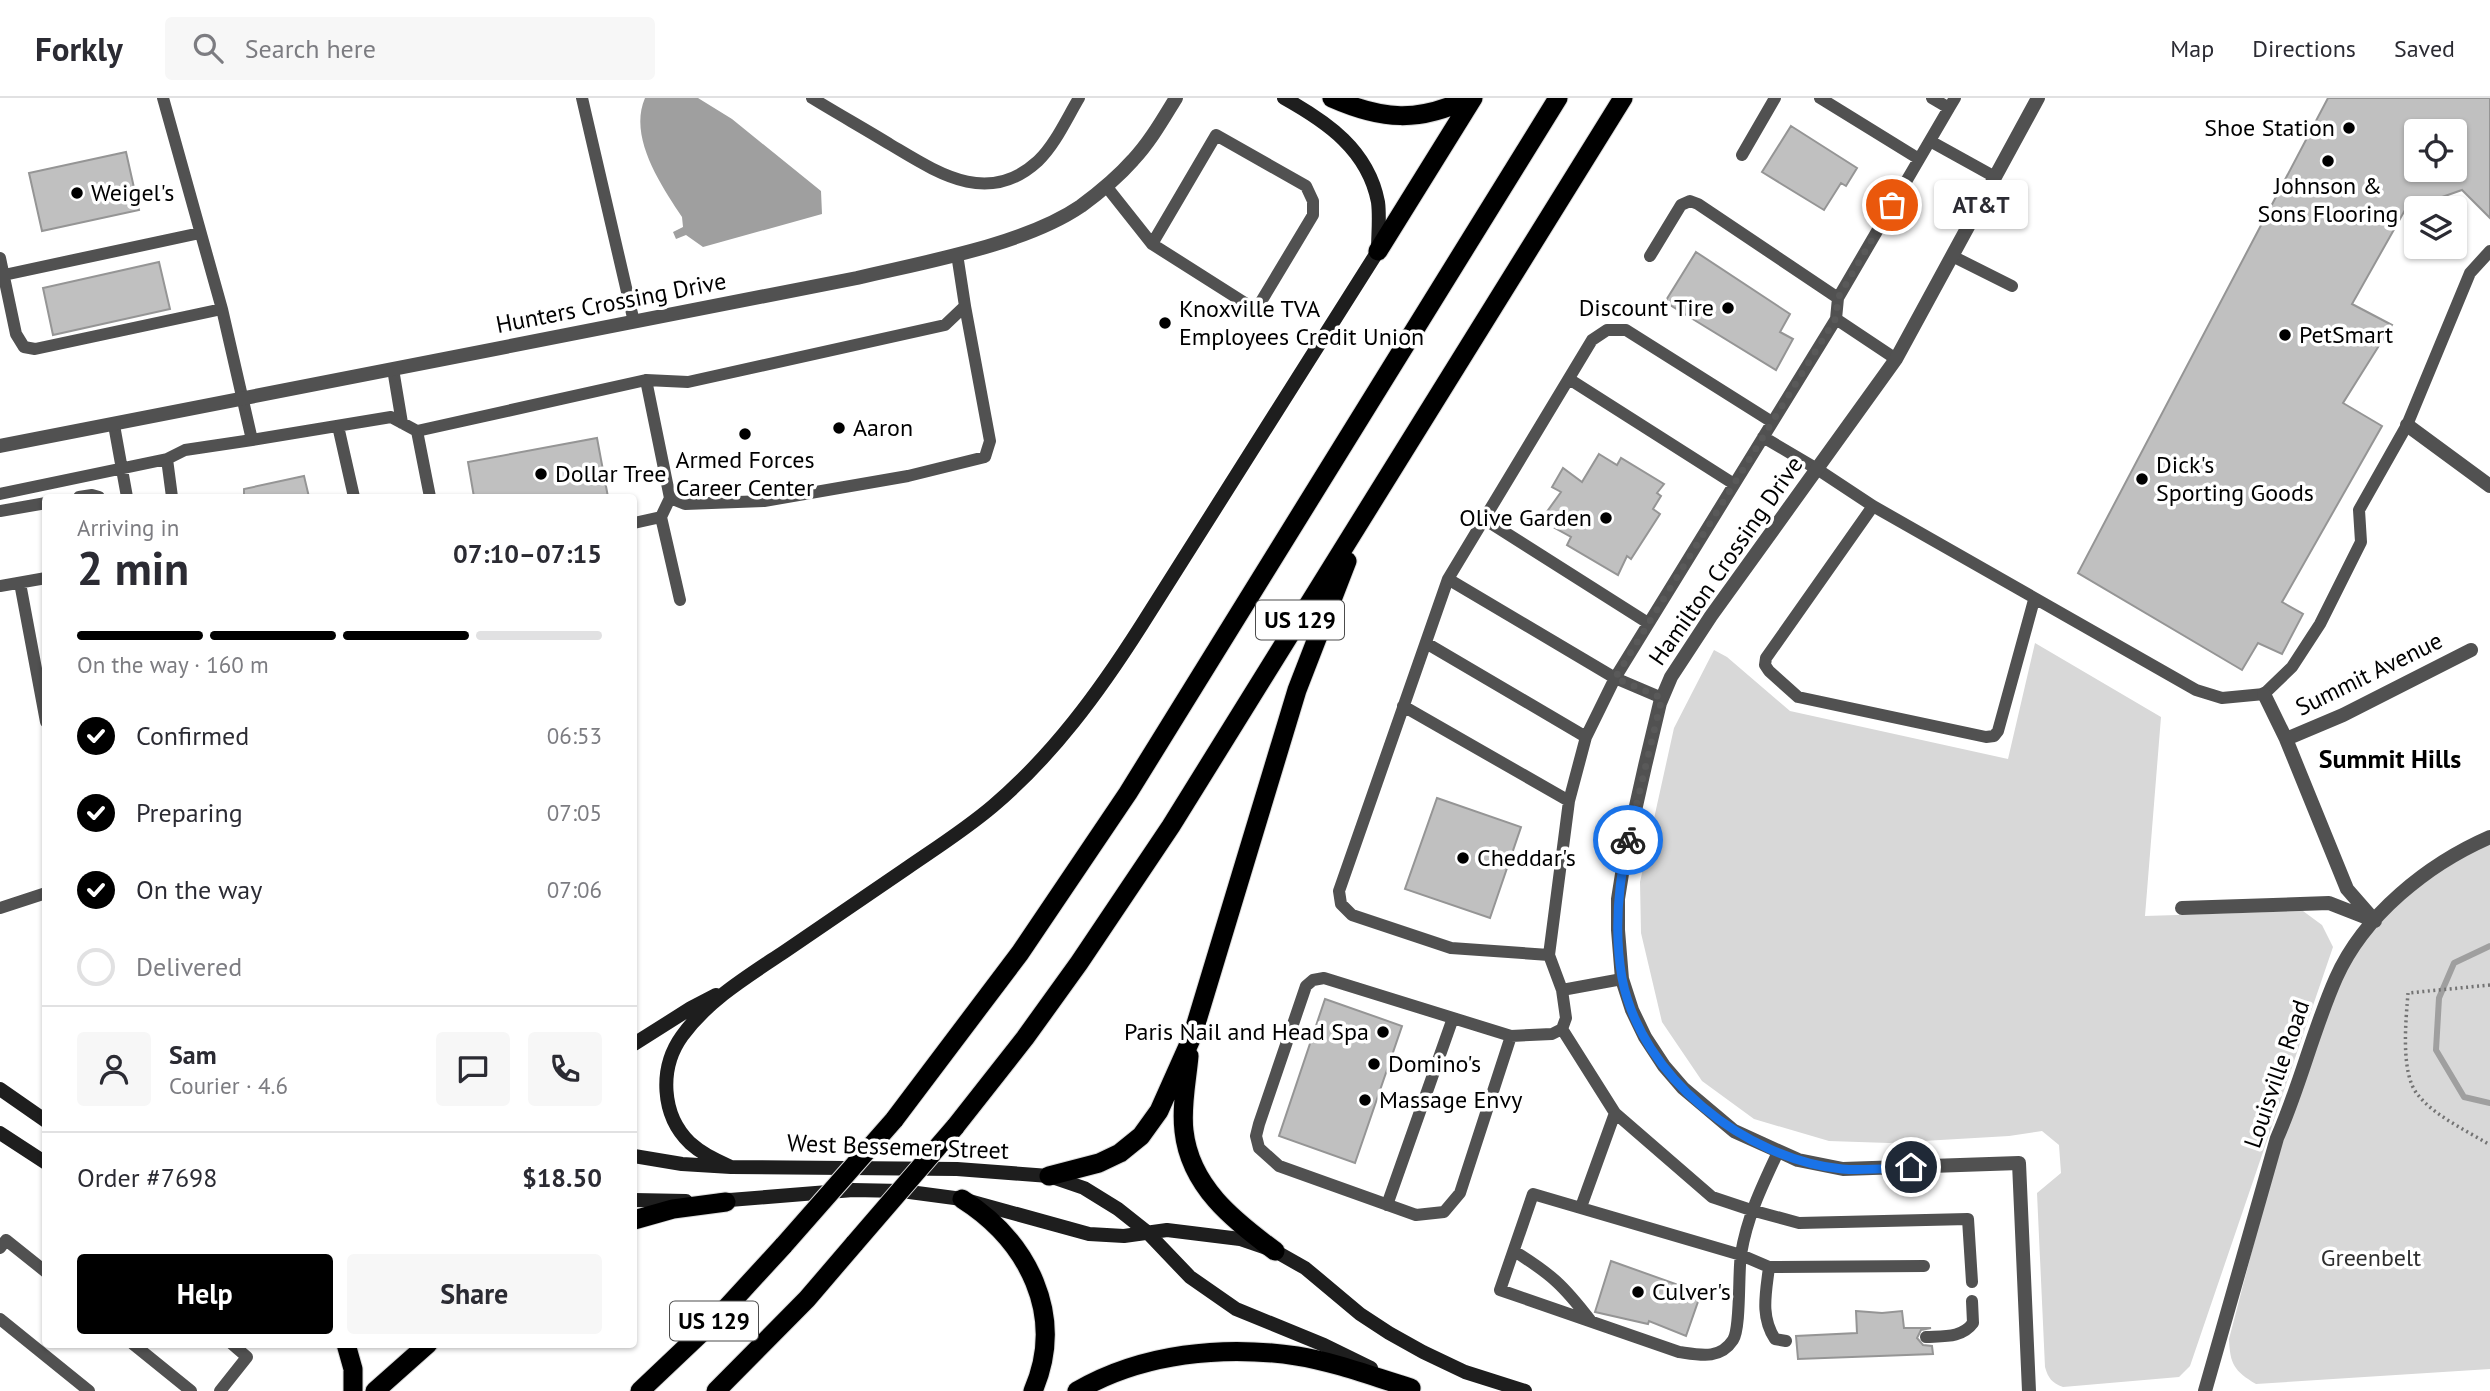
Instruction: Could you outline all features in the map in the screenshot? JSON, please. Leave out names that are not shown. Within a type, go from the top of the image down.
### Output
[{"type":"highway","points":[[1332,98],[1349,106],[1398,117],[1420,116],[1446,110],[1471,98]]},
{"type":"highway","points":[[1378,251],[1471,98]]},
{"type":"highway","name":"US 129","points":[[640,1391],[717,1318],[894,1120],[1020,953],[1128,793],[1558,98]]},
{"type":"highway","name":"US 129","points":[[716,1391],[807,1298],[955,1127],[1025,1038],[1079,963],[1171,826],[1623,98]]},
{"type":"highway","points":[[1049,1176],[1099,1163],[1120,1153],[1141,1136],[1159,1111],[1192,1037],[1297,690],[1367,512]]},
{"type":"highway","points":[[1192,1037],[1184,1103],[1188,1155],[1200,1181],[1217,1203],[1241,1226],[1275,1251]]},
{"type":"highway","points":[[962,1199],[981,1211],[1010,1240],[1028,1266],[1039,1294],[1045,1324],[1045,1350],[1040,1375],[1032,1391]]},
{"type":"highway","points":[[637,1219],[673,1209],[726,1202]]},
{"type":"highway","points":[[346,1348],[353,1369],[353,1391]]},
{"type":"highway","points":[[375,1391],[423,1348]]},
{"type":"highway","points":[[1077,1391],[1127,1368],[1159,1360],[1223,1352],[1266,1352],[1299,1356],[1415,1389]]},
{"type":"main road","points":[[731,1167],[704,1154],[688,1141],[675,1124],[669,1109],[666,1090],[670,1060],[682,1036],[698,1017],[733,987],[943,844],[993,806],[1037,764],[1071,726],[1102,687],[1135,637],[1378,251],[1378,205],[1372,181],[1360,157],[1318,117],[1284,98]]},
{"type":"main road","points":[[637,1042],[691,1007],[733,987]]},
{"type":"main road","points":[[0,1088],[42,1118]]},
{"type":"main road","points":[[0,1133],[42,1161]]},
{"type":"main road","name":"West Bessemer Street","points":[[637,1156],[682,1164],[731,1167],[957,1169],[1049,1176],[1084,1188],[1118,1209],[1147,1231],[1190,1277],[1236,1309],[1324,1345],[1415,1389]]},
{"type":"main road","name":"West Bessemer Street","points":[[637,1200],[726,1202],[853,1190],[902,1191],[962,1199],[1090,1234],[1124,1236],[1167,1230],[1240,1239],[1275,1251],[1305,1268],[1360,1314],[1389,1333],[1465,1372],[1525,1391]]},
{"type":"street","name":"Hunters Crossing Drive","points":[[0,446],[857,278],[957,254],[1044,225],[1079,207],[1107,186],[1135,158],[1176,98]]},
{"type":"street","name":"Hamilton Crossing Drive","points":[[2029,1391],[2019,1163],[1843,1169],[1798,1160],[1734,1131],[1683,1088],[1664,1066],[1632,1010],[1622,979],[1618,899],[1625,855],[1662,698],[1671,677],[1896,359],[2038,98]]},
{"type":"street","points":[[2407,425],[2490,486]]},
{"type":"street","name":"Summit Avenue","points":[[2286,739],[2343,715],[2471,650]]},
{"type":"street","points":[[2264,694],[2286,739],[2347,889],[2375,921]]},
{"type":"street","name":"Louisville Road","points":[[2204,1391],[2277,1138],[2337,975],[2356,944],[2402,894],[2427,873],[2490,837]]},
{"type":"street","points":[[2182,908],[2329,902],[2375,921]]},
{"type":"lane","points":[[163,98],[222,309],[252,440]]},
{"type":"lane","points":[[582,98],[634,322]]},
{"type":"lane","points":[[812,98],[941,175],[968,183],[996,183],[1017,176],[1038,160],[1080,98]]},
{"type":"lane","points":[[1742,155],[1775,98]]},
{"type":"lane","points":[[1820,98],[1919,159]]},
{"type":"lane","points":[[1511,1037],[1460,1193],[1444,1212],[1416,1215],[1387,1205],[1279,1166],[1259,1148],[1256,1136],[1259,1124],[1306,986],[1313,980],[1324,978],[1511,1037],[1552,1034],[1562,1029],[1566,1018],[1563,990],[1549,955],[1569,801],[1586,737],[1615,678],[1836,318],[1838,298],[1952,103],[1932,98]]},
{"type":"lane","points":[[1107,186],[1152,244],[1256,310],[1313,215],[1312,201],[1306,186],[1216,135],[1152,244]]},
{"type":"lane","points":[[1930,141],[1995,177]]},
{"type":"lane","points":[[1650,256],[1681,205],[1690,201],[1838,298]]},
{"type":"lane","points":[[4,275],[201,233]]},
{"type":"lane","points":[[1763,437],[1873,506],[2196,690],[2222,698],[2264,694],[2292,667],[2320,624],[2361,542],[2359,510],[2407,425],[2470,273],[2490,251]]},
{"type":"lane","points":[[670,498],[685,504],[764,501],[908,476],[985,457],[990,441],[957,254]]},
{"type":"lane","points":[[1952,256],[2012,286]]},
{"type":"lane","points":[[0,258],[16,334],[24,347],[35,349],[222,309]]},
{"type":"lane","points":[[0,494],[167,459],[184,450],[391,417],[418,431],[646,380],[688,382],[945,325],[965,306]]},
{"type":"lane","points":[[1836,318],[1896,359]]},
{"type":"lane","points":[[1549,955],[1451,948],[1352,915],[1341,904],[1339,891],[1448,579],[1592,340],[1607,330],[1626,330],[1772,422]]},
{"type":"lane","points":[[393,369],[402,423]]},
{"type":"lane","points":[[1569,379],[1734,484]]},
{"type":"lane","points":[[646,380],[670,498],[662,517],[680,600]]},
{"type":"lane","points":[[114,425],[126,494]]},
{"type":"lane","points":[[338,426],[353,494]]},
{"type":"lane","points":[[418,431],[428,494]]},
{"type":"lane","points":[[167,459],[172,494]]},
{"type":"lane","points":[[0,511],[42,504]]},
{"type":"lane","points":[[1873,506],[1766,658],[1765,665],[1769,671],[1798,696],[1986,737],[1994,736],[1998,731],[2034,600]]},
{"type":"lane","points":[[637,522],[662,517]]},
{"type":"lane","points":[[1484,519],[1648,623]]},
{"type":"lane","points":[[1448,579],[1615,678],[1662,698]]},
{"type":"lane","points":[[0,586],[42,580]]},
{"type":"lane","points":[[20,583],[42,701]]},
{"type":"lane","points":[[1426,643],[1586,737]]},
{"type":"lane","points":[[1404,706],[1569,801]]},
{"type":"lane","points":[[0,908],[42,895]]},
{"type":"lane","points":[[1563,990],[1622,979]]},
{"type":"lane","points":[[1387,1205],[1453,1018]]},
{"type":"lane","points":[[1562,1029],[1615,1113],[1712,1197],[1799,1223],[1968,1219],[1972,1282]]},
{"type":"lane","points":[[1581,1207],[1615,1113]]},
{"type":"lane","points":[[1778,1152],[1751,1210],[1741,1255],[1735,1337],[1725,1350],[1707,1357],[1679,1352],[1500,1290],[1533,1194],[1741,1255],[1769,1267],[1924,1266]]},
{"type":"lane","points":[[0,1248],[6,1240],[42,1269]]},
{"type":"lane","points":[[1514,1251],[1564,1286],[1591,1322]]},
{"type":"lane","points":[[1769,1267],[1764,1312],[1769,1329],[1776,1339],[1786,1341]]},
{"type":"lane","points":[[1926,1337],[1967,1332],[1973,1323],[1972,1301]]},
{"type":"lane","points":[[0,1319],[89,1391]]},
{"type":"lane","points":[[138,1348],[191,1391]]},
{"type":"lane","points":[[220,1391],[247,1357],[237,1348]]},
{"type":"path","points":[[2490,985],[2408,993],[2405,1030],[2406,1061],[2416,1093],[2432,1110],[2490,1145]]},
{"type":"green space","points":[[2035,643],[2161,717],[2145,916],[2303,911],[2322,925],[2333,947],[2190,1366],[2179,1377],[2063,1387],[2053,1382],[2048,1374],[2045,1367],[2037,1193],[2061,1173],[2059,1145],[2042,1131],[2009,1136],[1889,1143],[1829,1141],[1754,1119],[1702,1081],[1662,1022],[1641,933],[1640,882],[1674,728],[1714,650],[1727,657],[1790,711],[2008,759]]},
{"type":"green space","name":"Greenbelt","points":[[2490,839],[2490,1369],[2256,1384],[2235,1366],[2229,1339],[2288,1113],[2344,965],[2391,905]]},
{"type":"shaded area","points":[[645,98],[698,98],[732,119],[821,191],[822,214],[703,247],[686,235],[676,239],[673,232],[683,227],[682,217],[657,176],[644,144],[641,113]]},
{"type":"building","points":[[2328,98],[2490,98],[2490,218],[2462,190],[2445,196],[2404,196],[2404,212],[2352,304],[2392,325],[2343,403],[2382,426],[2282,602],[2303,614],[2282,654],[2258,643],[2242,670],[2078,573]]},
{"type":"building","points":[[1791,126],[1857,168],[1846,186],[1841,183],[1824,210],[1762,172]]},
{"type":"building","points":[[126,152],[139,210],[42,231],[29,173]]},
{"type":"building","name":"Discount Tire","points":[[1696,252],[1790,314],[1780,332],[1793,339],[1776,370],[1665,302]]},
{"type":"building","points":[[159,262],[170,309],[53,335],[43,288]]},
{"type":"building","points":[[597,438],[607,494],[473,494],[468,462]]},
{"type":"building","name":"Olive Garden","points":[[1599,454],[1617,465],[1621,458],[1664,484],[1657,493],[1661,496],[1653,509],[1660,514],[1631,559],[1627,556],[1618,575],[1567,545],[1571,537],[1555,528],[1561,523],[1546,513],[1561,492],[1552,487],[1563,468],[1582,482]]},
{"type":"building","points":[[304,476],[308,494],[244,494],[244,489]]},
{"type":"building","name":"Cheddar's","points":[[1437,798],[1521,827],[1490,918],[1405,889]]},
{"type":"building","points":[[1325,999],[1402,1026],[1355,1163],[1279,1136]]},
{"type":"building","points":[[1611,1261],[1701,1293],[1686,1336],[1649,1321],[1648,1324],[1595,1312]]},
{"type":"building","points":[[1856,1311],[1902,1311],[1904,1328],[1931,1328],[1921,1330],[1917,1338],[1923,1345],[1932,1346],[1933,1354],[1798,1359],[1796,1336],[1857,1333]]},
{"type":"waterway","points":[[2490,946],[2454,963],[2439,998],[2436,1050],[2464,1097],[2490,1103]]},
{"type":"way so far","points":[[1628,840],[1662,698],[1615,678],[1836,318],[1838,298],[1892,205]]},
{"type":"place","name":"Shoe Station","points":[[2349,128]]},
{"type":"place","name":"Johnson & Sons Flooring","points":[[2328,161]]},
{"type":"place","name":"Weigel's","points":[[77,193]]},
{"type":"place","name":"AT&T","points":[[1892,205]]},
{"type":"place","name":"Discount Tire","points":[[1728,308]]},
{"type":"place","name":"Knoxville TVA Employees Credit Union","points":[[1165,323]]},
{"type":"place","name":"PetSmart","points":[[2285,335]]},
{"type":"place","name":"Aaron","points":[[839,428]]},
{"type":"place","name":"Armed Forces Career Center","points":[[745,434]]},
{"type":"place","name":"Dollar Tree","points":[[541,474]]},
{"type":"place","name":"Dick's Sporting Goods","points":[[2142,479]]},
{"type":"place","name":"Olive Garden","points":[[1606,518]]},
{"type":"place","name":"Cheddar's","points":[[1463,858]]},
{"type":"place","name":"Paris Nail and Head Spa","points":[[1383,1032]]},
{"type":"place","name":"Domino's","points":[[1374,1064]]},
{"type":"place","name":"Massage Envy","points":[[1365,1100]]},
{"type":"place","name":"Culver's","points":[[1638,1292]]},
{"type":"district","name":"Summit Hills","points":[[2390,759]]},
{"type":"route","points":[[1628,840],[1618,899],[1622,979],[1632,1010],[1646,1037],[1664,1066],[1683,1088],[1707,1111],[1734,1131],[1798,1160],[1843,1169],[1911,1167]]}]
